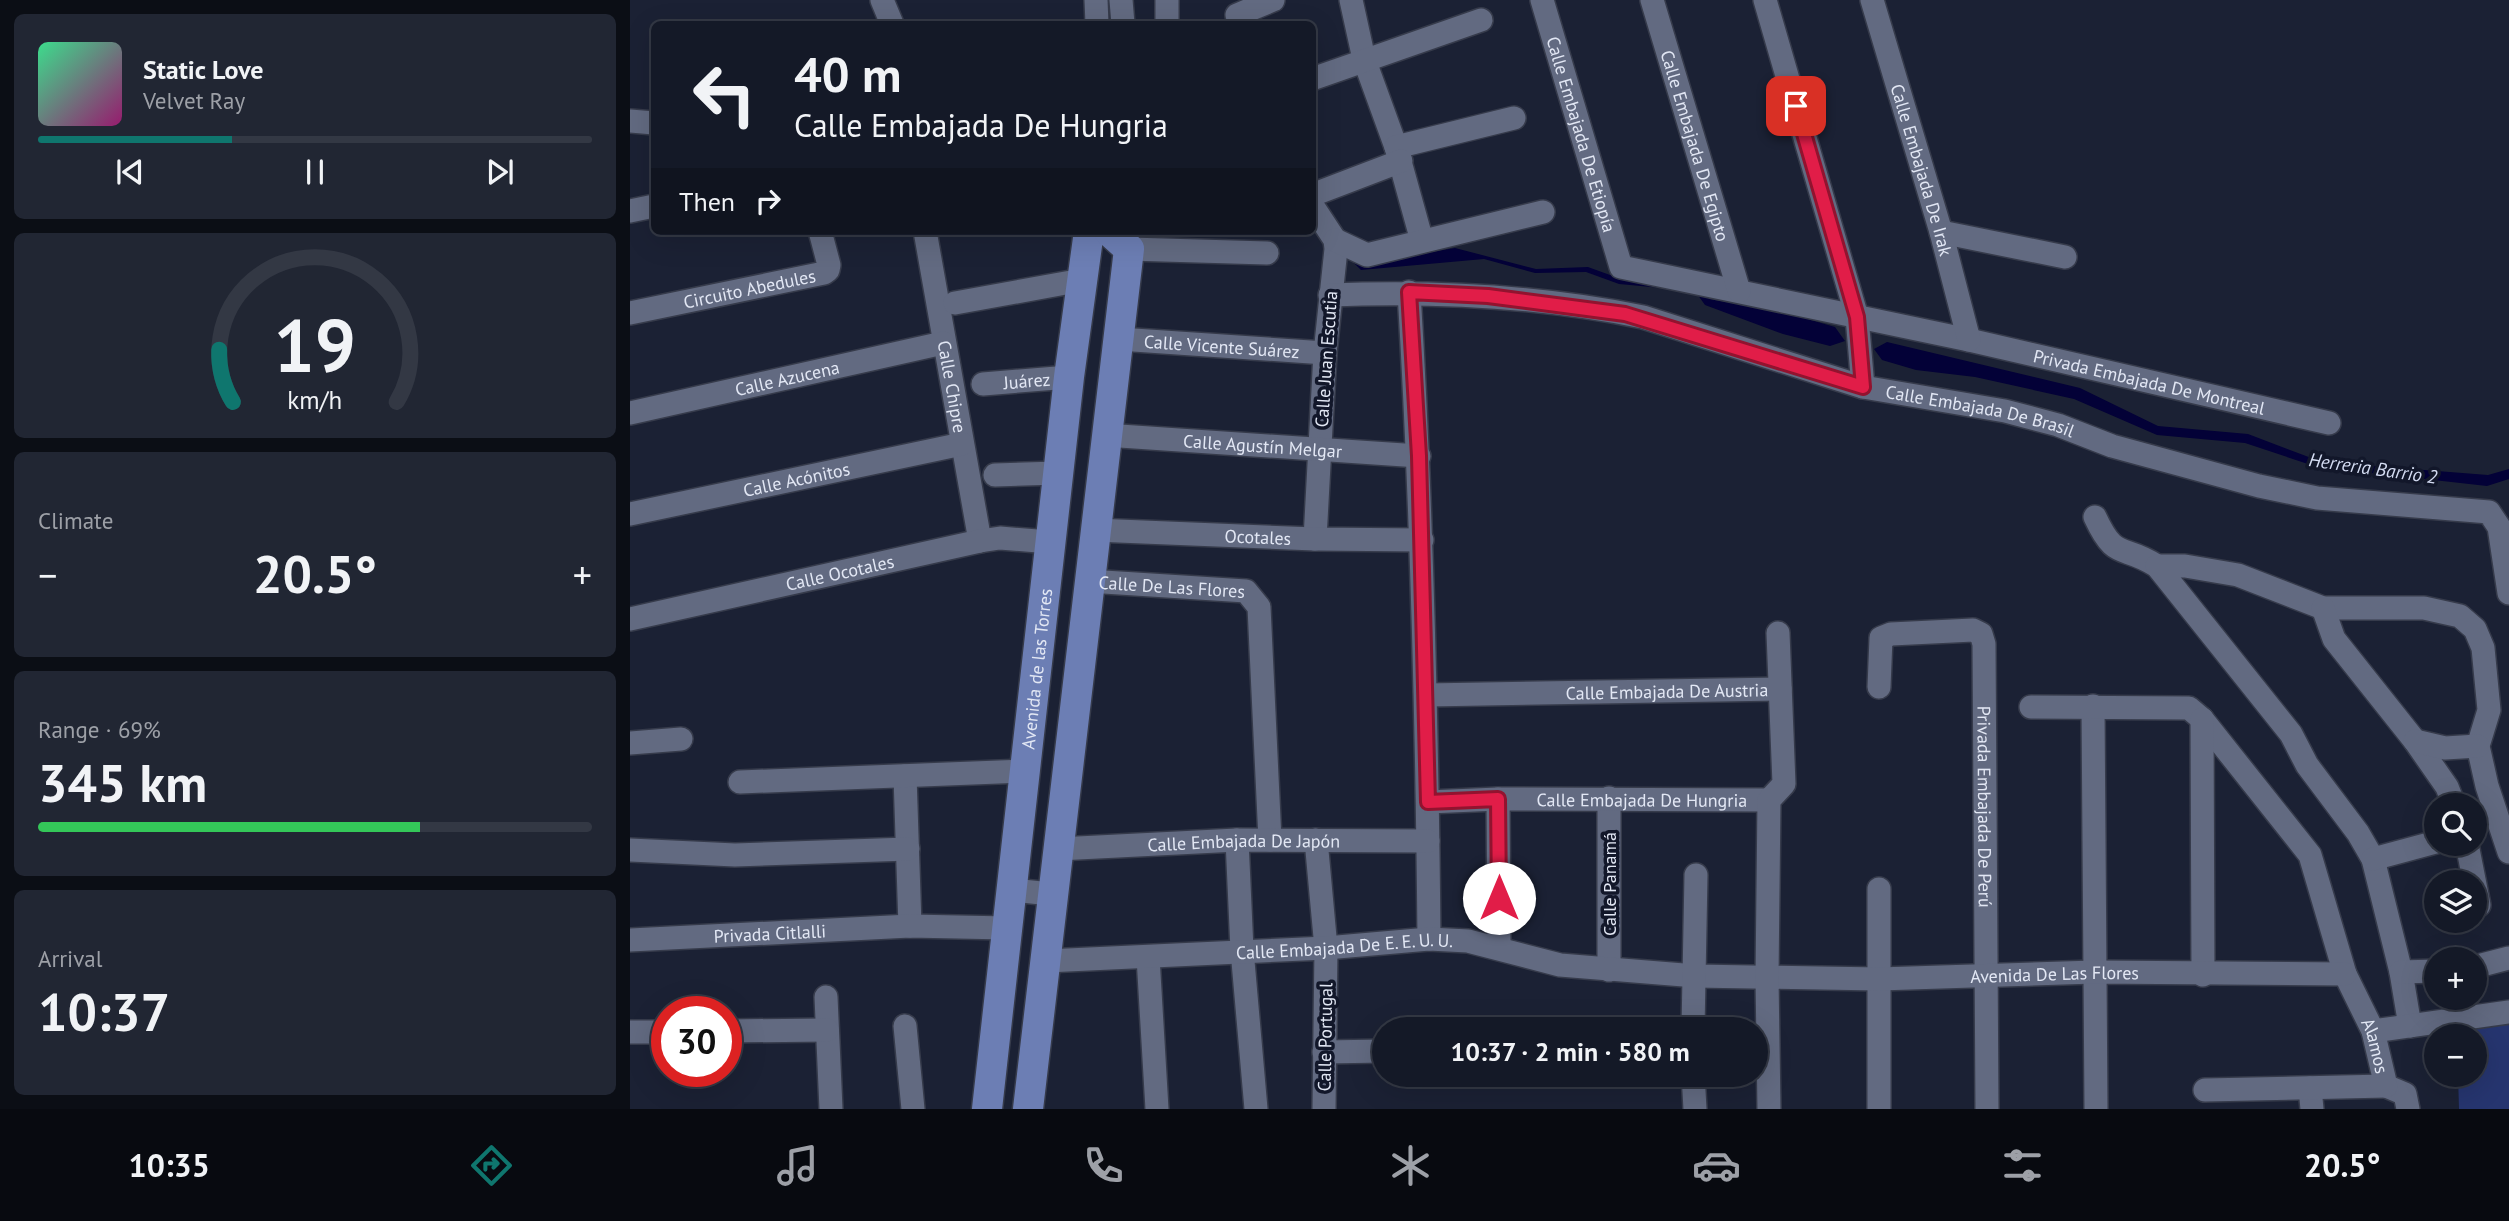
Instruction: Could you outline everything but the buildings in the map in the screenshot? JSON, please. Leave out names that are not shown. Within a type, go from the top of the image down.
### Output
[{"type":"main road","name":"Avenida de las Torres","points":[[987,1109],[1069,377],[1088,235]]},
{"type":"main road","points":[[1028,1109],[1105,435],[1119,339],[1119,240]]},
{"type":"street","points":[[882,0],[891,21]]},
{"type":"street","points":[[1096,0],[1097,21]]},
{"type":"street","points":[[1121,0],[1123,21]]},
{"type":"street","points":[[1167,0],[1167,21]]},
{"type":"street","points":[[1237,15],[1273,0]]},
{"type":"street","points":[[1351,0],[1364,59],[1399,154],[1422,241]]},
{"type":"street","name":"Calle Embajada De Etiopía","points":[[1542,0],[1621,267]]},
{"type":"street","name":"Calle Embajada De Egipto","points":[[1652,0],[1739,291]]},
{"type":"street","points":[[1765,0],[1857,317],[1863,387]]},
{"type":"street","name":"Calle Embajada De Irak","points":[[1872,0],[1941,232],[1969,340]]},
{"type":"street","points":[[1316,77],[1481,20]]},
{"type":"street","points":[[1316,193],[1399,154],[1514,118]]},
{"type":"street","points":[[630,121],[651,123]]},
{"type":"street","points":[[630,211],[651,207]]},
{"type":"street","points":[[1316,213],[1335,251],[1367,255],[1543,212]]},
{"type":"street","points":[[1941,232],[2066,257]]},
{"type":"street","name":"Circuito Abedules","points":[[630,313],[824,273],[828,271],[829,265],[821,235]]},
{"type":"street","name":"Calle Chipre","points":[[926,235],[943,343],[981,541]]},
{"type":"street","points":[[1119,240],[1266,253]]},
{"type":"street","name":"Calle Juan Escutia","points":[[1315,539],[1325,353],[1335,251]]},
{"type":"street","name":"Privada Embajada De Montreal","points":[[1621,267],[1969,340],[2329,423]]},
{"type":"street","points":[[955,303],[1082,280]]},
{"type":"street","points":[[1409,292],[1419,456],[1427,695],[1429,939]]},
{"type":"street","name":"Calle Embajada De Brasil","points":[[1330,295],[1409,292],[1488,296],[1619,312],[1863,387],[2005,411],[2058,425],[2112,446],[2259,486],[2317,498],[2488,512],[2499,527],[2509,593]]},
{"type":"street","name":"Calle Vicente Suárez","points":[[1119,339],[1325,353]]},
{"type":"street","name":"Calle Azucena","points":[[630,413],[943,343]]},
{"type":"street","name":"Juárez","points":[[983,384],[1069,377]]},
{"type":"street","name":"Calle Agustín Melgar","points":[[1105,435],[1419,456]]},
{"type":"street","name":"Calle Acónitos","points":[[630,514],[962,444]]},
{"type":"street","points":[[995,475],[1058,473]]},
{"type":"street","points":[[2095,517],[2106,540],[2115,550],[2138,554],[2157,566],[2291,734],[2307,765],[2358,832],[2373,859],[2401,972],[2410,1026]]},
{"type":"street","name":"Ocotales","points":[[1094,530],[1315,539],[1422,540]]},
{"type":"street","name":"Calle Ocotales","points":[[630,619],[981,541],[1000,538],[1050,542]]},
{"type":"street","points":[[2157,566],[2185,566],[2238,575],[2323,608],[2424,608],[2459,616],[2474,629],[2483,648],[2488,710],[2478,746],[2507,846],[2487,842]]},
{"type":"street","name":"Calle De Las Flores","points":[[1088,581],[1246,591],[1253,596],[1259,607],[1270,840]]},
{"type":"street","points":[[2323,608],[2334,639],[2415,741],[2449,793]]},
{"type":"street","name":"Privada Embajada De Perú","points":[[1879,687],[1881,638],[1891,634],[1973,630],[1981,634],[1984,644],[1989,977],[1987,1109]]},
{"type":"street","points":[[1778,633],[1780,689]]},
{"type":"street","name":"Calle Embajada De Austria","points":[[1427,695],[1780,689],[1784,784],[1769,800],[1769,1109]]},
{"type":"street","points":[[2093,706],[2096,1109]]},
{"type":"street","points":[[2031,707],[2189,708],[2202,719],[2203,975]]},
{"type":"street","name":"Alamos","points":[[2202,719],[2310,855],[2345,974],[2373,1031],[2386,1086],[2405,1094],[2408,1109]]},
{"type":"street","points":[[630,743],[681,739]]},
{"type":"street","points":[[2415,741],[2445,748],[2478,746]]},
{"type":"street","points":[[740,782],[1025,771]]},
{"type":"street","points":[[905,776],[910,926]]},
{"type":"street","name":"Calle Embajada De Hungria","points":[[1428,802],[1609,798],[1769,800]]},
{"type":"street","name":"Calle Panamá","points":[[1609,798],[1609,970]]},
{"type":"street","points":[[1498,799],[1499,948]]},
{"type":"street","points":[[1237,840],[1242,950],[1256,1109]]},
{"type":"street","name":"Calle Embajada De Japón","points":[[1058,849],[1237,840],[1428,841]]},
{"type":"street","name":"Calle Portugal","points":[[1317,840],[1326,948],[1324,1109]]},
{"type":"street","points":[[2373,859],[2424,845]]},
{"type":"street","points":[[630,850],[734,855],[908,849]]},
{"type":"street","points":[[1694,1017],[1696,875]]},
{"type":"street","points":[[1879,889],[1879,1109]]},
{"type":"street","points":[[1012,890],[1051,894]]},
{"type":"street","name":"Privada Citlalli","points":[[630,940],[910,926],[1007,928]]},
{"type":"street","name":"Calle Embajada De E. E. U. U.","points":[[1046,961],[1326,948],[1429,939],[1468,941],[1560,965],[1696,976],[1767,978]]},
{"type":"street","points":[[1148,957],[1157,1109]]},
{"type":"street","points":[[2487,964],[2509,958]]},
{"type":"street","points":[[2401,972],[2424,971]]},
{"type":"street","name":"Avenida De Las Flores","points":[[1767,978],[1989,977],[2094,972],[2203,975],[2345,974]]},
{"type":"street","points":[[826,997],[831,1109]]},
{"type":"street","points":[[2373,1031],[2509,1012]]},
{"type":"street","points":[[905,1026],[913,1109]]},
{"type":"street","points":[[742,1031],[827,1030]]},
{"type":"street","points":[[630,1032],[651,1032]]},
{"type":"street","points":[[1324,1052],[1372,1051]]},
{"type":"street","points":[[2205,1090],[2311,1098],[2386,1086]]},
{"type":"street","points":[[1694,1087],[1695,1109]]},
{"type":"shaded area","points":[[2509,1014],[2509,1109],[2459,1109],[2458,1087],[2487,1087],[2487,1024],[2458,1024],[2458,1021]]},
{"type":"water","points":[[1455,248],[1536,269],[1588,267],[1621,279],[1699,285],[1709,299],[1783,312],[1835,327],[1845,341],[1830,346],[1783,334],[1705,305],[1695,291],[1619,284],[1586,272],[1535,273],[1484,259],[1361,270],[1349,258],[1361,264]]},
{"type":"water","name":"Herreria Barrio 2","points":[[1887,342],[2080,388],[2158,426],[2248,434],[2322,462],[2488,475],[2509,469],[2509,479],[2487,486],[2317,467],[2245,443],[2157,435],[2074,399],[1975,377],[1916,370],[1882,360],[1874,349]]},
{"type":"route","points":[[1499,898],[1498,799],[1428,802],[1419,456],[1409,292],[1488,296],[1607,310],[1643,317],[1863,387],[1857,317],[1796,106]]}]
